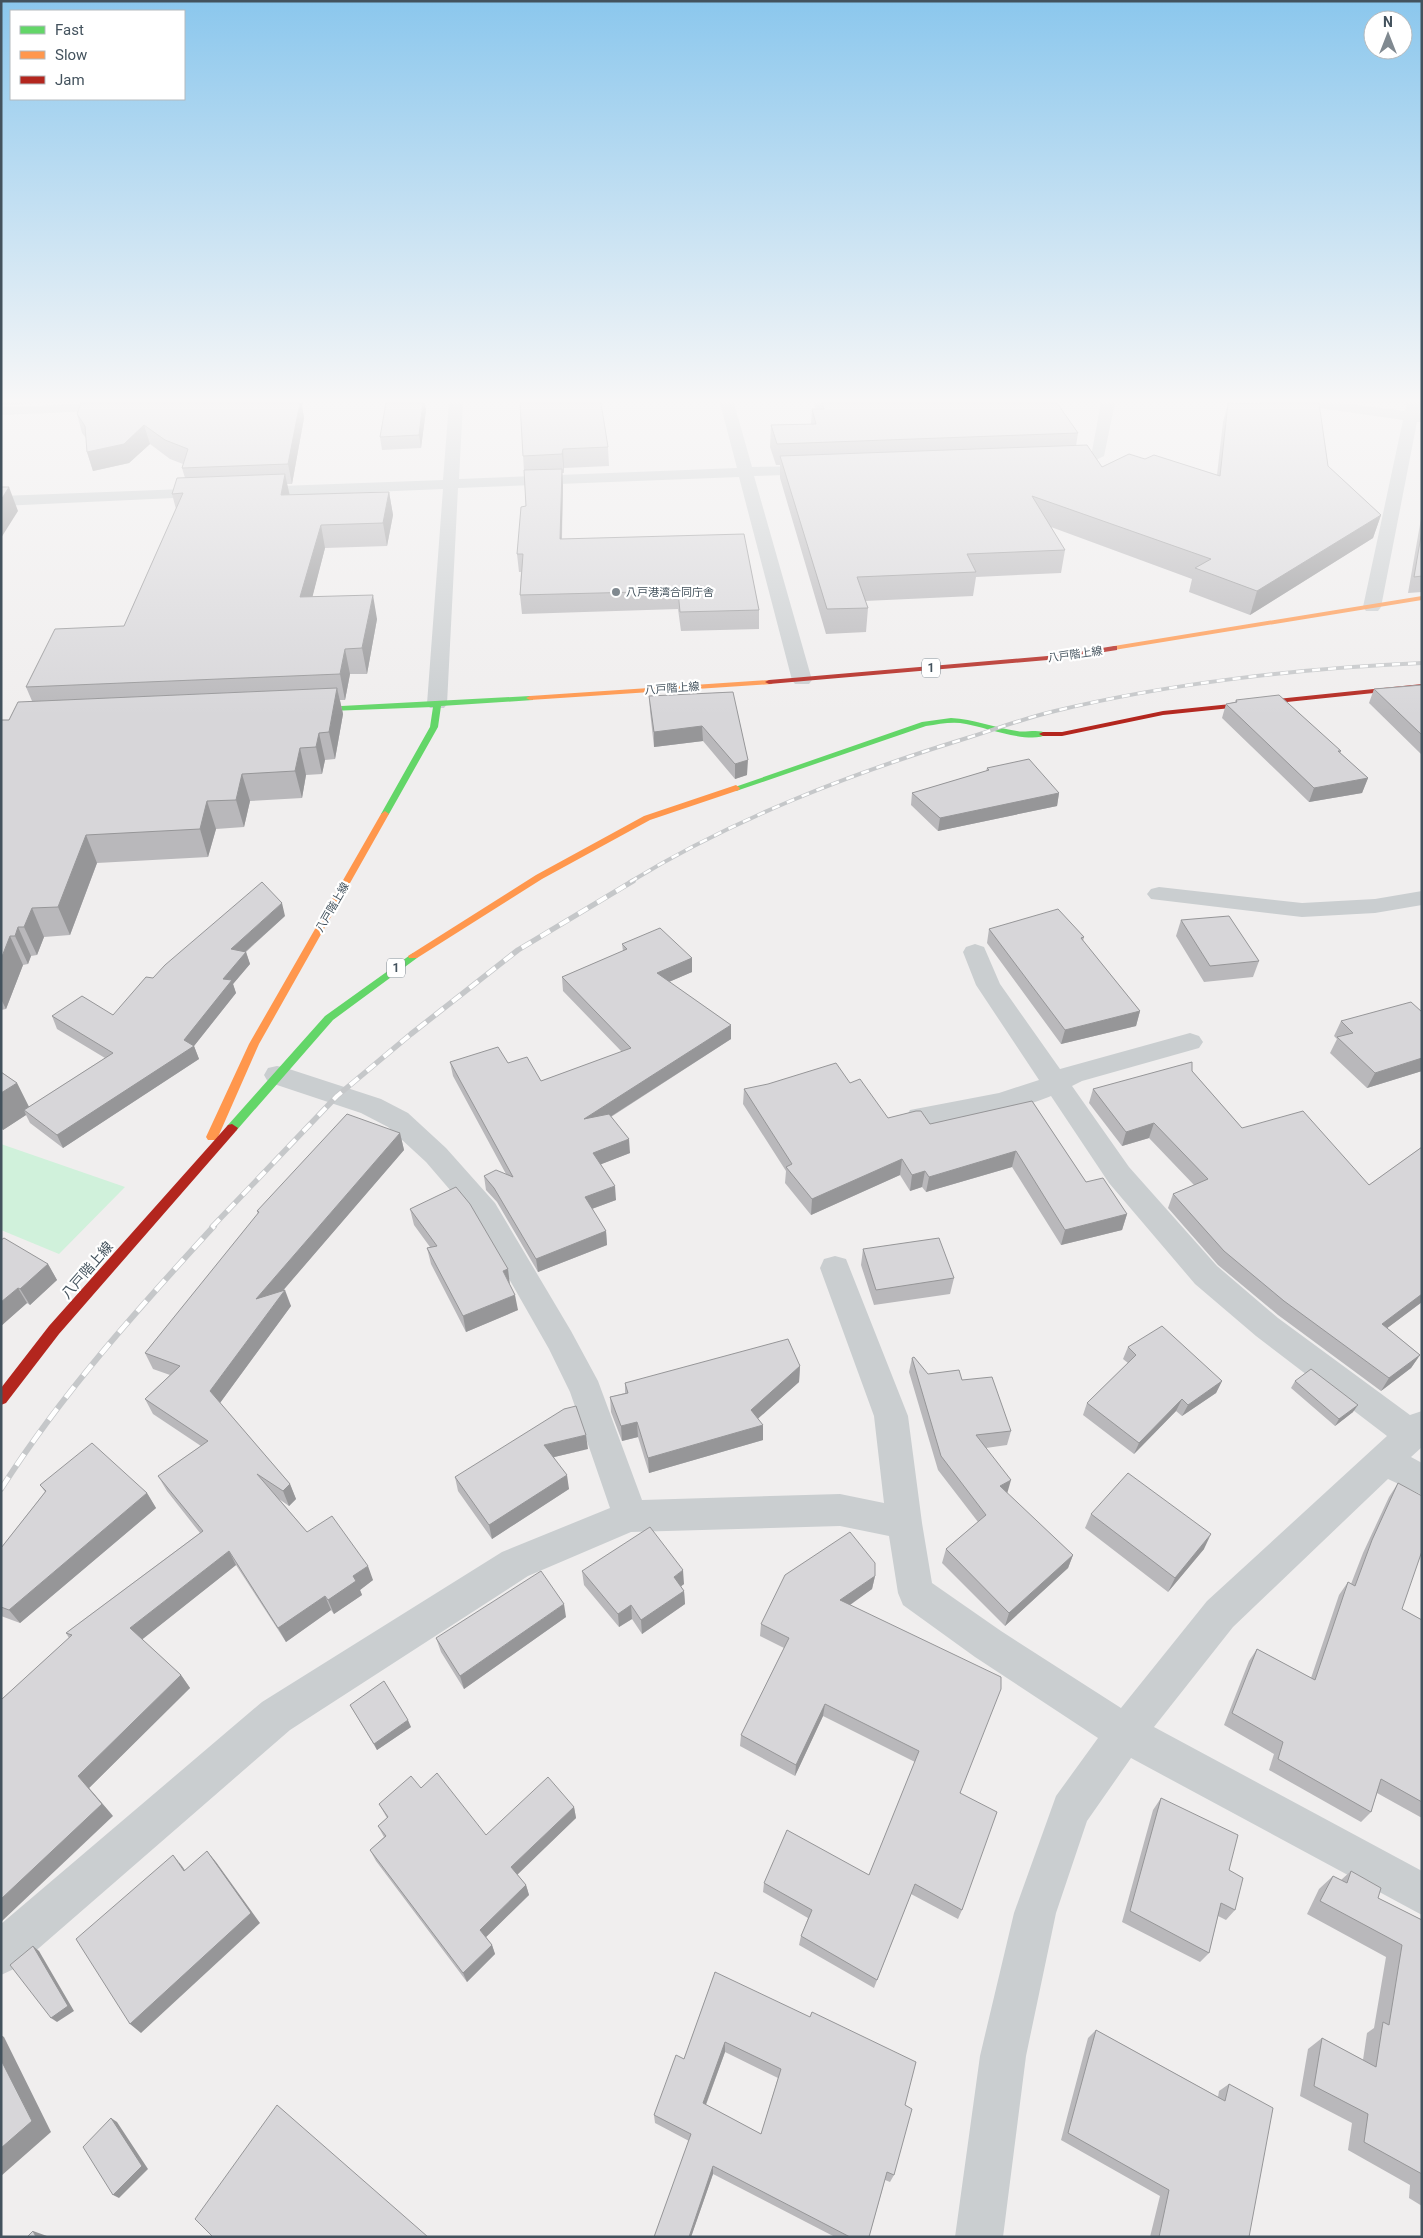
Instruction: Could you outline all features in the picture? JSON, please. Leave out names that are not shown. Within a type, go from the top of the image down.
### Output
[{"type":"main road","name":"八戸階上線","points":[[199,1165],[254,1044],[434,727],[437,704],[802,680],[1059,657],[1422,598]]},
{"type":"main road","name":"八戸階上線","points":[[1,1399],[54,1330],[277,1074],[329,1018],[423,948],[538,877],[648,818],[926,724],[951,720],[979,724],[1017,734],[1062,734],[1164,713],[1422,686]]},
{"type":"main road","points":[[288,710],[437,704]]},
{"type":"street","points":[[437,704],[450,507]]},
{"type":"street","points":[[756,507],[802,680]]},
{"type":"street","points":[[1372,607],[1395,507]]},
{"type":"street","points":[[1159,894],[1302,910],[1376,906],[1422,898]]},
{"type":"street","points":[[975,952],[988,984],[1119,1175],[1206,1275],[1406,1440],[1422,1480]]},
{"type":"street","points":[[920,1117],[1010,1099],[1057,1084],[1073,1074],[1190,1042]]},
{"type":"street","points":[[277,1074],[371,1106],[398,1120],[436,1155],[485,1211],[560,1340],[586,1391],[630,1516]]},
{"type":"street","points":[[836,1268],[891,1416],[904,1524],[916,1593],[988,1644],[1125,1732],[1422,1894]]},
{"type":"street","points":[[979,2237],[1003,2056],[1035,1913],[1070,1810],[1125,1732],[1220,1614],[1406,1440]]},
{"type":"street","points":[[1,1953],[276,1716],[514,1564],[630,1516],[840,1510],[904,1524]]},
{"type":"green space","points":[[1,1144],[125,1187],[59,1254],[1,1230]]},
{"type":"building","points":[[177,507],[386,507],[383,523],[321,525],[300,597],[373,595],[362,648],[345,649],[340,674],[26,687],[55,629],[124,626]]},
{"type":"building","points":[[521,507],[561,507],[560,539],[744,534],[759,610],[680,612],[678,591],[520,595],[523,554],[517,554]]},
{"type":"building","points":[[796,507],[1039,507],[1065,550],[967,554],[976,572],[857,577],[868,608],[827,609]]},
{"type":"building","points":[[1065,507],[1373,507],[1381,515],[1257,591],[1195,568],[1211,559]]},
{"type":"building","points":[[1422,530],[1422,576],[1414,577]]},
{"type":"building","points":[[1422,685],[1422,735],[1374,689]]},
{"type":"building","points":[[337,688],[329,732],[319,733],[316,747],[300,748],[295,771],[242,774],[236,800],[207,801],[200,829],[86,835],[58,907],[32,908],[24,927],[18,927],[15,936],[10,936],[1,959],[1,720],[9,720],[18,702]]},
{"type":"building","points":[[733,692],[748,760],[735,764],[702,726],[654,732],[649,696]]},
{"type":"building","points":[[1279,695],[1368,778],[1314,788],[1226,704],[1237,702],[1236,700]]},
{"type":"building","points":[[1029,759],[1059,793],[940,818],[912,793],[989,770],[987,768]]},
{"type":"building","points":[[262,882],[282,903],[231,949],[246,952],[223,979],[232,980],[184,1040],[194,1046],[57,1135],[24,1110],[113,1053],[52,1016],[82,996],[113,1015],[146,977],[153,978],[165,965]]},
{"type":"building","points":[[1058,909],[1084,937],[1081,938],[1140,1011],[1065,1030],[989,929]]},
{"type":"building","points":[[1229,916],[1259,961],[1210,966],[1181,920]]},
{"type":"building","points":[[660,928],[692,958],[657,973],[731,1025],[584,1119],[609,1114],[629,1139],[593,1153],[615,1186],[585,1197],[606,1231],[536,1259],[494,1188],[484,1176],[496,1170],[513,1177],[450,1062],[498,1047],[508,1063],[527,1057],[541,1081],[631,1048],[562,977],[627,949],[622,944]]},
{"type":"building","points":[[1411,1002],[1422,1012],[1422,1058],[1375,1073],[1337,1037],[1353,1033],[1341,1021]]},
{"type":"building","points":[[1192,1062],[1192,1071],[1242,1128],[1303,1111],[1369,1185],[1422,1147],[1422,1294],[1382,1324],[1420,1355],[1389,1378],[1284,1301],[1224,1251],[1173,1194],[1208,1179],[1154,1123],[1126,1132],[1093,1089]]},
{"type":"building","points":[[836,1063],[850,1083],[860,1079],[888,1118],[921,1111],[930,1124],[1032,1101],[1086,1182],[1103,1178],[1127,1214],[1065,1230],[1016,1151],[929,1177],[925,1171],[912,1175],[902,1159],[812,1199],[786,1167],[792,1164],[744,1089],[768,1084]]},
{"type":"building","points":[[1,1072],[17,1083],[1,1093]]},
{"type":"building","points":[[347,1114],[400,1133],[256,1299],[285,1290],[210,1391],[290,1484],[283,1491],[257,1474],[307,1532],[332,1516],[368,1566],[353,1576],[356,1581],[328,1600],[325,1596],[278,1628],[229,1551],[130,1628],[181,1675],[78,1776],[102,1804],[1,1899],[1,1698],[72,1635],[66,1633],[203,1531],[158,1476],[208,1441],[145,1399],[180,1366],[145,1353],[259,1212],[257,1211]]},
{"type":"building","points":[[456,1187],[470,1204],[508,1269],[503,1271],[515,1295],[463,1316],[427,1248],[437,1246],[410,1209]]},
{"type":"building","points":[[4,1238],[48,1264],[20,1289],[18,1288],[1,1302],[1,1240]]},
{"type":"building","points":[[939,1238],[954,1278],[876,1290],[863,1249]]},
{"type":"building","points":[[1162,1326],[1222,1381],[1188,1405],[1182,1399],[1139,1443],[1087,1403],[1136,1355],[1128,1347]]},
{"type":"building","points":[[788,1339],[800,1366],[751,1410],[763,1425],[648,1458],[637,1422],[621,1426],[610,1397],[628,1393],[625,1383]]},
{"type":"building","points":[[914,1357],[928,1374],[959,1370],[962,1380],[992,1377],[1011,1431],[976,1435],[1011,1480],[1000,1486],[1073,1555],[1009,1613],[946,1549],[986,1515],[941,1456],[912,1358]]},
{"type":"building","points":[[1311,1369],[1358,1405],[1339,1419],[1295,1381]]},
{"type":"building","points":[[576,1406],[586,1435],[544,1445],[567,1475],[489,1525],[455,1477],[564,1409]]},
{"type":"building","points":[[92,1443],[147,1493],[9,1610],[1,1607],[1,1548],[46,1491],[40,1485]]},
{"type":"building","points":[[1128,1473],[1211,1534],[1175,1578],[1091,1514]]},
{"type":"building","points":[[1398,1483],[1422,1496],[1422,1551],[1402,1609],[1422,1620],[1422,1802],[1381,1779],[1371,1812],[1278,1759],[1283,1742],[1232,1713],[1257,1649],[1315,1680],[1348,1582],[1355,1586],[1372,1540]]},
{"type":"building","points":[[650,1527],[683,1570],[674,1577],[684,1591],[641,1620],[631,1605],[618,1614],[582,1571]]},
{"type":"building","points":[[850,1532],[875,1563],[875,1576],[840,1600],[1001,1677],[1001,1689],[960,1793],[997,1812],[962,1910],[915,1884],[877,1980],[801,1936],[812,1910],[764,1883],[787,1830],[869,1875],[919,1751],[825,1704],[796,1765],[741,1735],[789,1638],[761,1624],[785,1575]]},
{"type":"building","points":[[541,1571],[564,1604],[460,1676],[436,1638]]},
{"type":"building","points":[[384,1681],[408,1720],[374,1744],[350,1705]]},
{"type":"building","points":[[437,1773],[486,1835],[548,1777],[574,1807],[511,1867],[526,1885],[480,1930],[492,1945],[463,1973],[370,1850],[386,1836],[378,1826],[388,1817],[379,1804],[411,1776],[421,1788]]},
{"type":"building","points":[[1161,1798],[1238,1835],[1229,1870],[1243,1878],[1235,1910],[1221,1903],[1209,1953],[1130,1911]]},
{"type":"building","points":[[207,1851],[251,1913],[130,2024],[76,1939],[173,1855],[184,1871]]},
{"type":"building","points":[[1351,1871],[1381,1888],[1378,1898],[1422,1920],[1422,2174],[1364,2142],[1368,2114],[1314,2086],[1322,2038],[1376,2067],[1383,2022],[1389,2025],[1402,1945],[1320,1901],[1333,1876],[1347,1883]]},
{"type":"building","points":[[33,1946],[68,2006],[51,2018],[10,1965]]},
{"type":"building","points":[[715,1972],[810,2017],[812,2012],[916,2062],[905,2105],[912,2109],[894,2175],[887,2172],[869,2237],[850,2237],[713,2166],[689,2237],[654,2237],[691,2134],[654,2115],[676,2055],[684,2059]],"holes":[[[725,2042],[781,2069],[761,2134],[703,2103]]]},
{"type":"building","points":[[1096,2030],[1225,2101],[1229,2084],[1273,2108],[1249,2237],[1159,2237],[1169,2190],[1068,2133]]},
{"type":"building","points":[[1,2060],[32,2121],[1,2148]]},
{"type":"building","points":[[277,2105],[428,2237],[213,2237],[195,2219]]},
{"type":"building","points":[[111,2118],[142,2166],[113,2195],[83,2147]]},
{"type":"building","points":[[33,2231],[36,2237],[27,2237]]},
{"type":"railway","points":[[630,882],[710,838],[794,799],[923,752],[1022,720],[1145,692],[1237,678],[1377,665],[1422,663]]},
{"type":"railway","points":[[212,1227],[337,1096],[411,1034],[518,950],[633,881]]},
{"type":"railway","points":[[1,1489],[75,1385],[129,1320],[214,1226]]},
{"type":"traffic: fast","points":[[385,814],[434,727],[437,704],[530,698]]},
{"type":"traffic: fast","points":[[304,710],[437,704]]},
{"type":"traffic: fast","points":[[736,788],[925,724],[951,720],[965,721],[1017,734],[1043,734]]},
{"type":"traffic: fast","points":[[232,1128],[329,1018],[413,956]]},
{"type":"traffic: slow","points":[[1114,648],[1422,598]]},
{"type":"traffic: slow","points":[[530,698],[769,682]]},
{"type":"traffic: slow","points":[[413,956],[539,877],[647,818],[736,788]]},
{"type":"traffic: slow","points":[[212,1137],[254,1044],[385,814]]},
{"type":"traffic: jam","points":[[769,682],[1059,657],[1114,648]]},
{"type":"traffic: jam","points":[[1043,734],[1062,734],[1163,713],[1422,686]]},
{"type":"traffic: jam","points":[[1,1399],[54,1330],[232,1128]]},
{"type":"place","name":"八戸港湾合同庁舎","points":[[616,592]]}]
